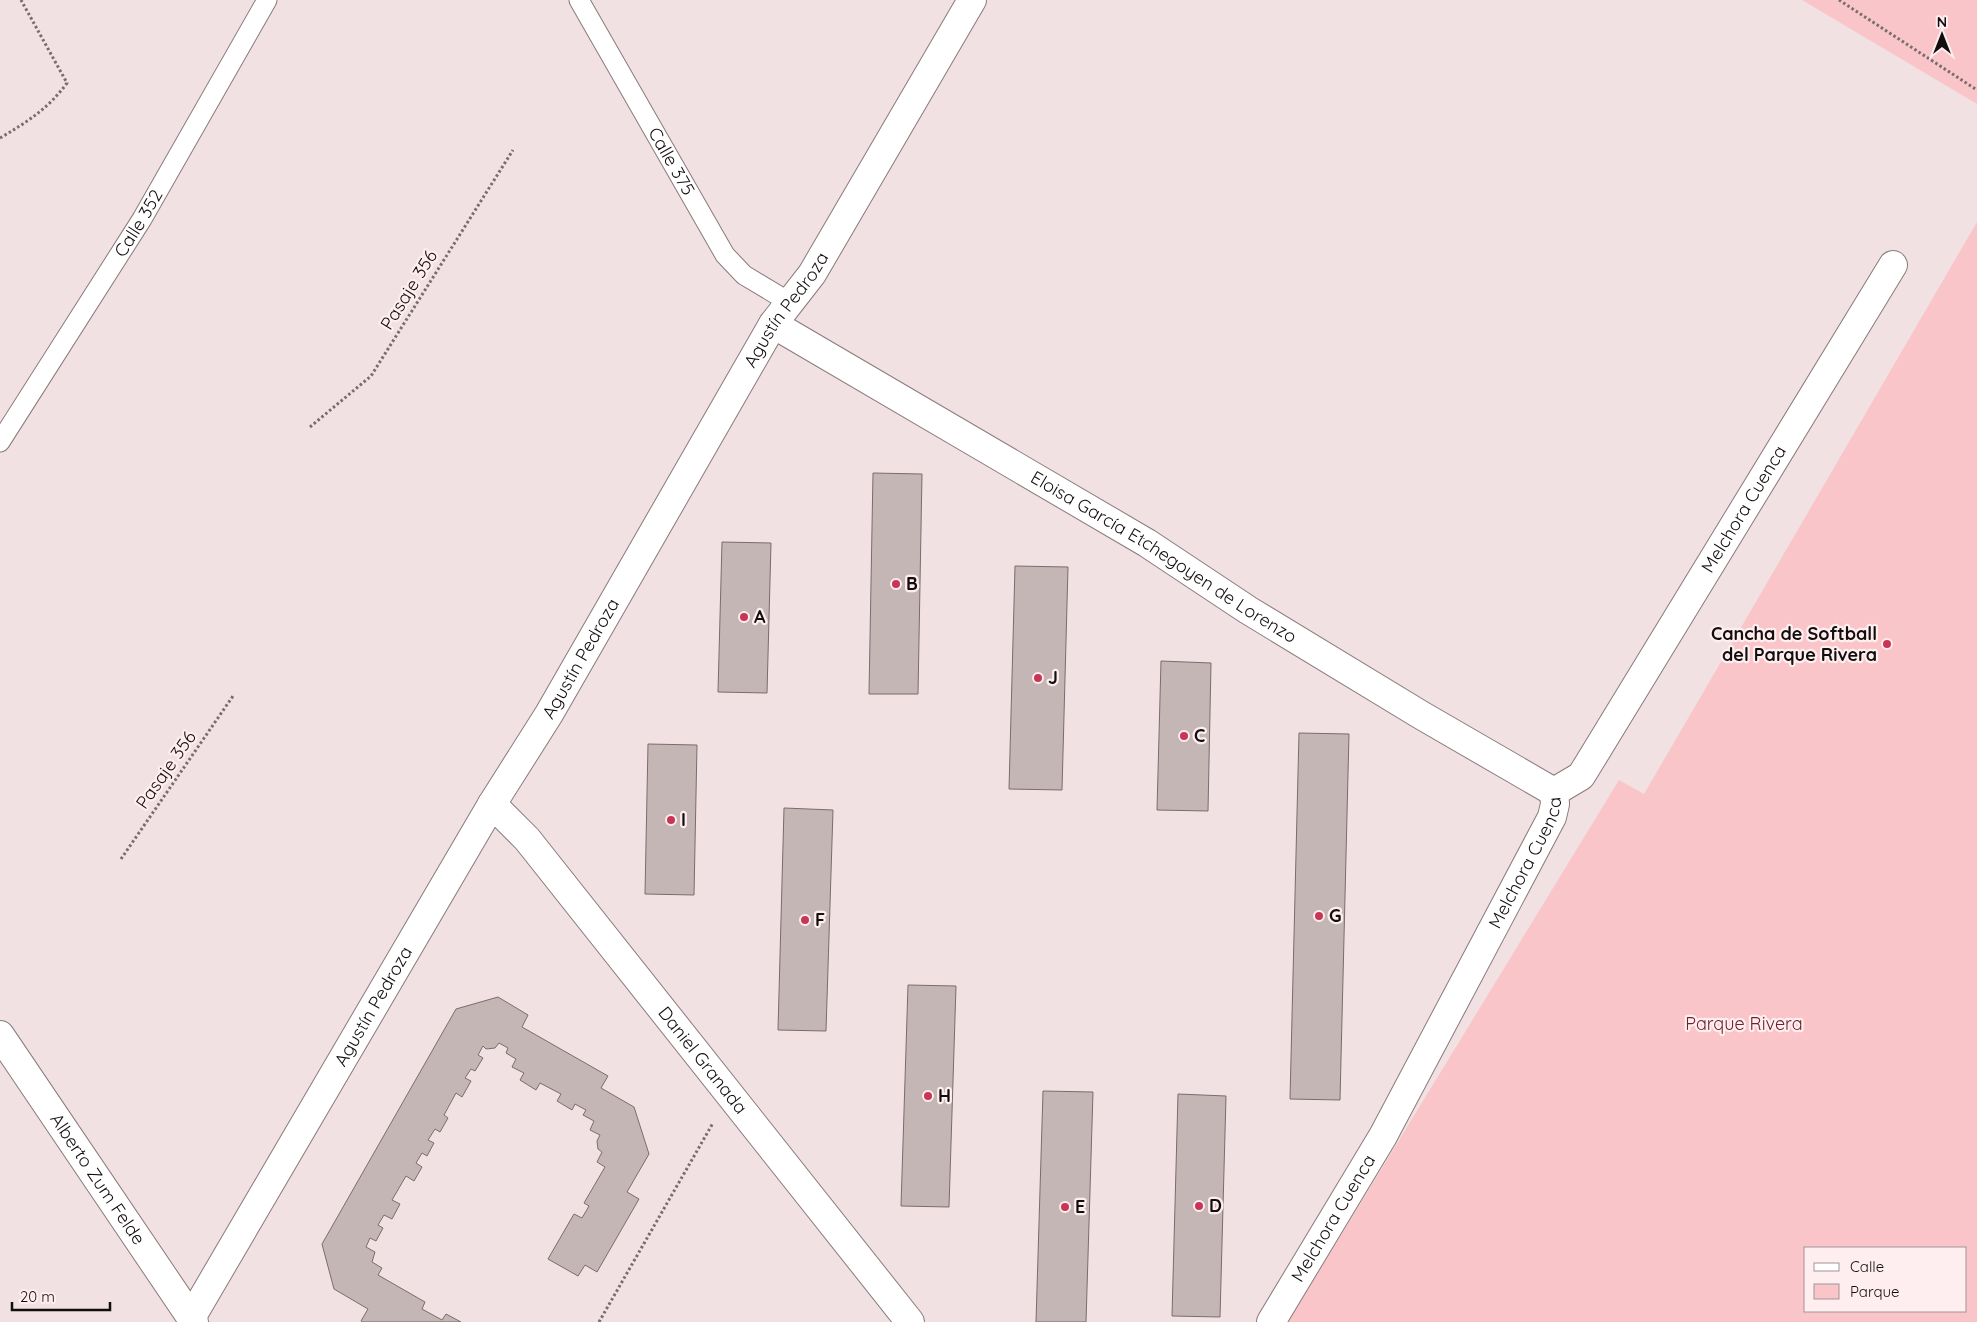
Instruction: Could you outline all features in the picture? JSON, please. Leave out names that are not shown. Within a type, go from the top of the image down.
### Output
[{"type":"street","name":"Agustín Pedroza","points":[[193,1320],[492,804],[554,706],[773,324],[812,274],[972,0]]},
{"type":"street","name":"Melchora Cuenca","points":[[1271,1322],[1388,1128],[1552,816],[1555,804],[1554,792],[1581,776],[1893,265]]},
{"type":"street","name":"Eloisa García Etchegoyen de Lorenzo","points":[[773,324],[1147,543],[1248,610],[1554,792]]},
{"type":"street","name":"Daniel Granada","points":[[492,804],[527,839],[910,1322]]},
{"type":"street","name":"Alberto Zum Felde","points":[[0,1036],[193,1320]]},
{"type":"lane","name":"Calle 352","points":[[0,442],[142,219],[267,0]]},
{"type":"lane","name":"Calle 375","points":[[579,0],[725,256],[744,275],[789,302]]},
{"type":"path","points":[[0,138],[29,121],[54,101],[67,83],[21,0]]},
{"type":"path","points":[[1839,0],[1977,90]]},
{"type":"path","name":"Pasaje 356","points":[[310,427],[371,376],[513,150]]},
{"type":"path","name":"Pasaje 356","points":[[121,859],[233,696]]},
{"type":"path","points":[[599,1322],[730,1096]]},
{"type":"green space","points":[[1802,0],[1977,0],[1977,104]]},
{"type":"green space","name":"Parque Rivera","points":[[1977,222],[1977,1322],[1288,1322],[1619,780],[1644,794]]},
{"type":"building","name":"B","points":[[873,473],[922,474],[918,694],[869,694]]},
{"type":"building","name":"A","points":[[722,542],[771,543],[767,693],[718,692]]},
{"type":"building","name":"J","points":[[1015,566],[1068,567],[1062,790],[1009,789]]},
{"type":"building","name":"C","points":[[1161,661],[1211,663],[1208,811],[1157,810]]},
{"type":"building","name":"G","points":[[1299,733],[1349,734],[1340,1100],[1290,1099]]},
{"type":"building","name":"I","points":[[648,744],[697,745],[694,895],[645,894]]},
{"type":"building","name":"F","points":[[784,808],[833,810],[826,1031],[778,1030]]},
{"type":"building","name":"H","points":[[908,985],[956,986],[949,1207],[901,1206]]},
{"type":"building","points":[[498,997],[528,1015],[522,1027],[608,1076],[601,1088],[634,1107],[649,1154],[627,1192],[639,1199],[597,1272],[585,1265],[578,1276],[548,1259],[574,1214],[582,1218],[589,1206],[584,1203],[605,1167],[597,1162],[602,1152],[598,1149],[597,1141],[600,1135],[590,1130],[594,1121],[583,1115],[586,1110],[575,1104],[572,1110],[557,1101],[561,1094],[540,1083],[536,1090],[520,1080],[524,1073],[512,1067],[516,1059],[506,1053],[508,1048],[499,1043],[495,1048],[486,1049],[483,1046],[478,1055],[483,1058],[475,1071],[471,1069],[465,1078],[471,1081],[462,1097],[456,1093],[444,1115],[448,1118],[440,1132],[435,1129],[428,1140],[434,1143],[427,1156],[422,1153],[416,1163],[422,1167],[414,1181],[406,1176],[392,1200],[400,1204],[392,1219],[384,1215],[378,1225],[383,1228],[376,1241],[370,1238],[366,1247],[375,1252],[372,1262],[382,1268],[378,1275],[425,1302],[422,1309],[442,1320],[446,1314],[461,1322],[363,1322],[361,1321],[368,1309],[334,1289],[322,1244],[456,1009]]},
{"type":"building","name":"E","points":[[1043,1091],[1093,1092],[1086,1322],[1036,1322]]},
{"type":"building","name":"D","points":[[1178,1094],[1226,1096],[1220,1317],[1172,1316]]},
{"type":"place","name":"B","points":[[896,584]]},
{"type":"place","name":"A","points":[[744,617]]},
{"type":"place","name":"Cancha de Softball del Parque Rivera","points":[[1887,644]]},
{"type":"place","name":"J","points":[[1038,678]]},
{"type":"place","name":"C","points":[[1184,736]]},
{"type":"place","name":"I","points":[[671,820]]},
{"type":"place","name":"G","points":[[1319,916]]},
{"type":"place","name":"F","points":[[805,920]]},
{"type":"place","name":"H","points":[[928,1096]]},
{"type":"place","name":"D","points":[[1199,1206]]},
{"type":"place","name":"E","points":[[1065,1207]]}]
